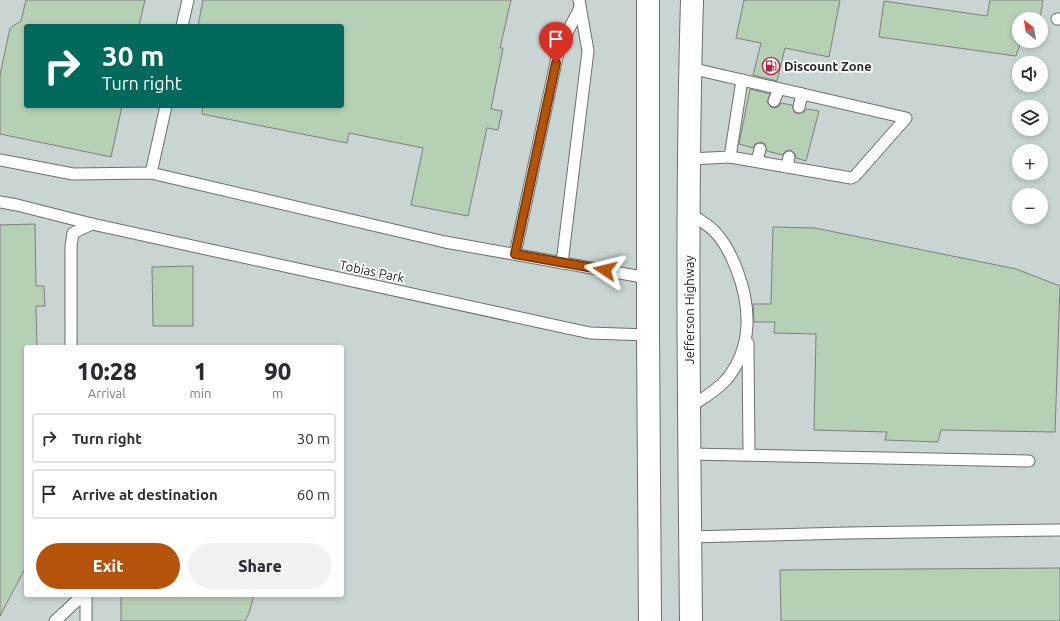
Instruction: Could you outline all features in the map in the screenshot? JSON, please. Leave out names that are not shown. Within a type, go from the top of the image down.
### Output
[{"type":"main road","points":[[648,0],[650,621]]},
{"type":"main road","name":"Jefferson Highway","points":[[691,621],[689,213],[692,0]]},
{"type":"lane","points":[[182,24],[188,0]]},
{"type":"lane","points":[[562,263],[588,51],[579,4]]},
{"type":"lane","points":[[515,254],[559,48],[579,4]]},
{"type":"lane","points":[[690,68],[906,118],[855,176],[851,178],[788,162],[757,161],[730,157],[690,159]]},
{"type":"lane","points":[[730,157],[742,80]]},
{"type":"lane","points":[[774,101],[779,89]]},
{"type":"lane","points":[[799,107],[802,94]]},
{"type":"lane","points":[[151,173],[166,108]]},
{"type":"lane","points":[[757,161],[760,149]]},
{"type":"lane","points":[[0,160],[72,174],[151,173],[445,242],[648,278]]},
{"type":"lane","name":"Tobias Park","points":[[0,202],[18,205],[92,224],[590,333],[648,335]]},
{"type":"lane","points":[[689,213],[716,232],[732,256],[742,284],[747,307],[748,329],[748,455]]},
{"type":"lane","points":[[71,345],[71,246],[73,233],[92,224]]},
{"type":"lane","points":[[690,408],[726,380],[739,360],[748,329]]},
{"type":"lane","points":[[690,454],[1029,461]]},
{"type":"lane","points":[[691,537],[1060,530]]},
{"type":"lane","points":[[55,621],[83,597]]},
{"type":"lane","points":[[85,597],[86,621]]},
{"type":"shaded area","points":[[0,0],[1060,0],[1060,621],[0,621]]},
{"type":"building","points":[[26,0],[145,0],[139,24],[24,24],[24,108],[122,108],[111,157],[0,134],[0,75],[10,28],[21,21]]},
{"type":"building","points":[[203,0],[511,0],[500,48],[503,48],[491,109],[502,111],[498,130],[487,128],[468,216],[411,205],[423,148],[349,133],[347,143],[202,114],[203,108],[344,108],[344,24],[198,24]]},
{"type":"building","points":[[744,0],[840,0],[829,57],[785,48],[777,81],[753,75],[761,43],[736,38]]},
{"type":"building","points":[[990,0],[1043,0],[1041,12],[1012,12],[1012,48],[1019,48],[1016,56],[879,37],[884,1],[987,16]]},
{"type":"building","points":[[750,89],[770,94],[767,102],[772,108],[778,107],[781,103],[792,105],[794,112],[798,114],[804,112],[806,109],[819,111],[806,161],[796,158],[795,154],[791,150],[786,151],[782,155],[767,151],[765,144],[761,142],[755,144],[753,148],[739,144]]},
{"type":"building","points":[[35,224],[36,286],[44,286],[45,306],[36,306],[37,345],[24,345],[24,571],[0,616],[0,225]]},
{"type":"building","points":[[773,227],[815,228],[1016,269],[1060,286],[1055,432],[941,430],[938,442],[885,440],[887,432],[814,430],[816,334],[774,333],[775,322],[754,322],[753,304],[771,304]]},
{"type":"building","points":[[193,266],[193,326],[153,326],[152,267]]},
{"type":"building","points":[[1060,568],[1060,621],[781,621],[780,570]]},
{"type":"building","points":[[121,597],[253,597],[245,621],[121,621]]},
{"type":"place","name":"Discount Zone","points":[[771,66]]},
{"type":"route","points":[[556,63],[515,254],[605,270]]}]
